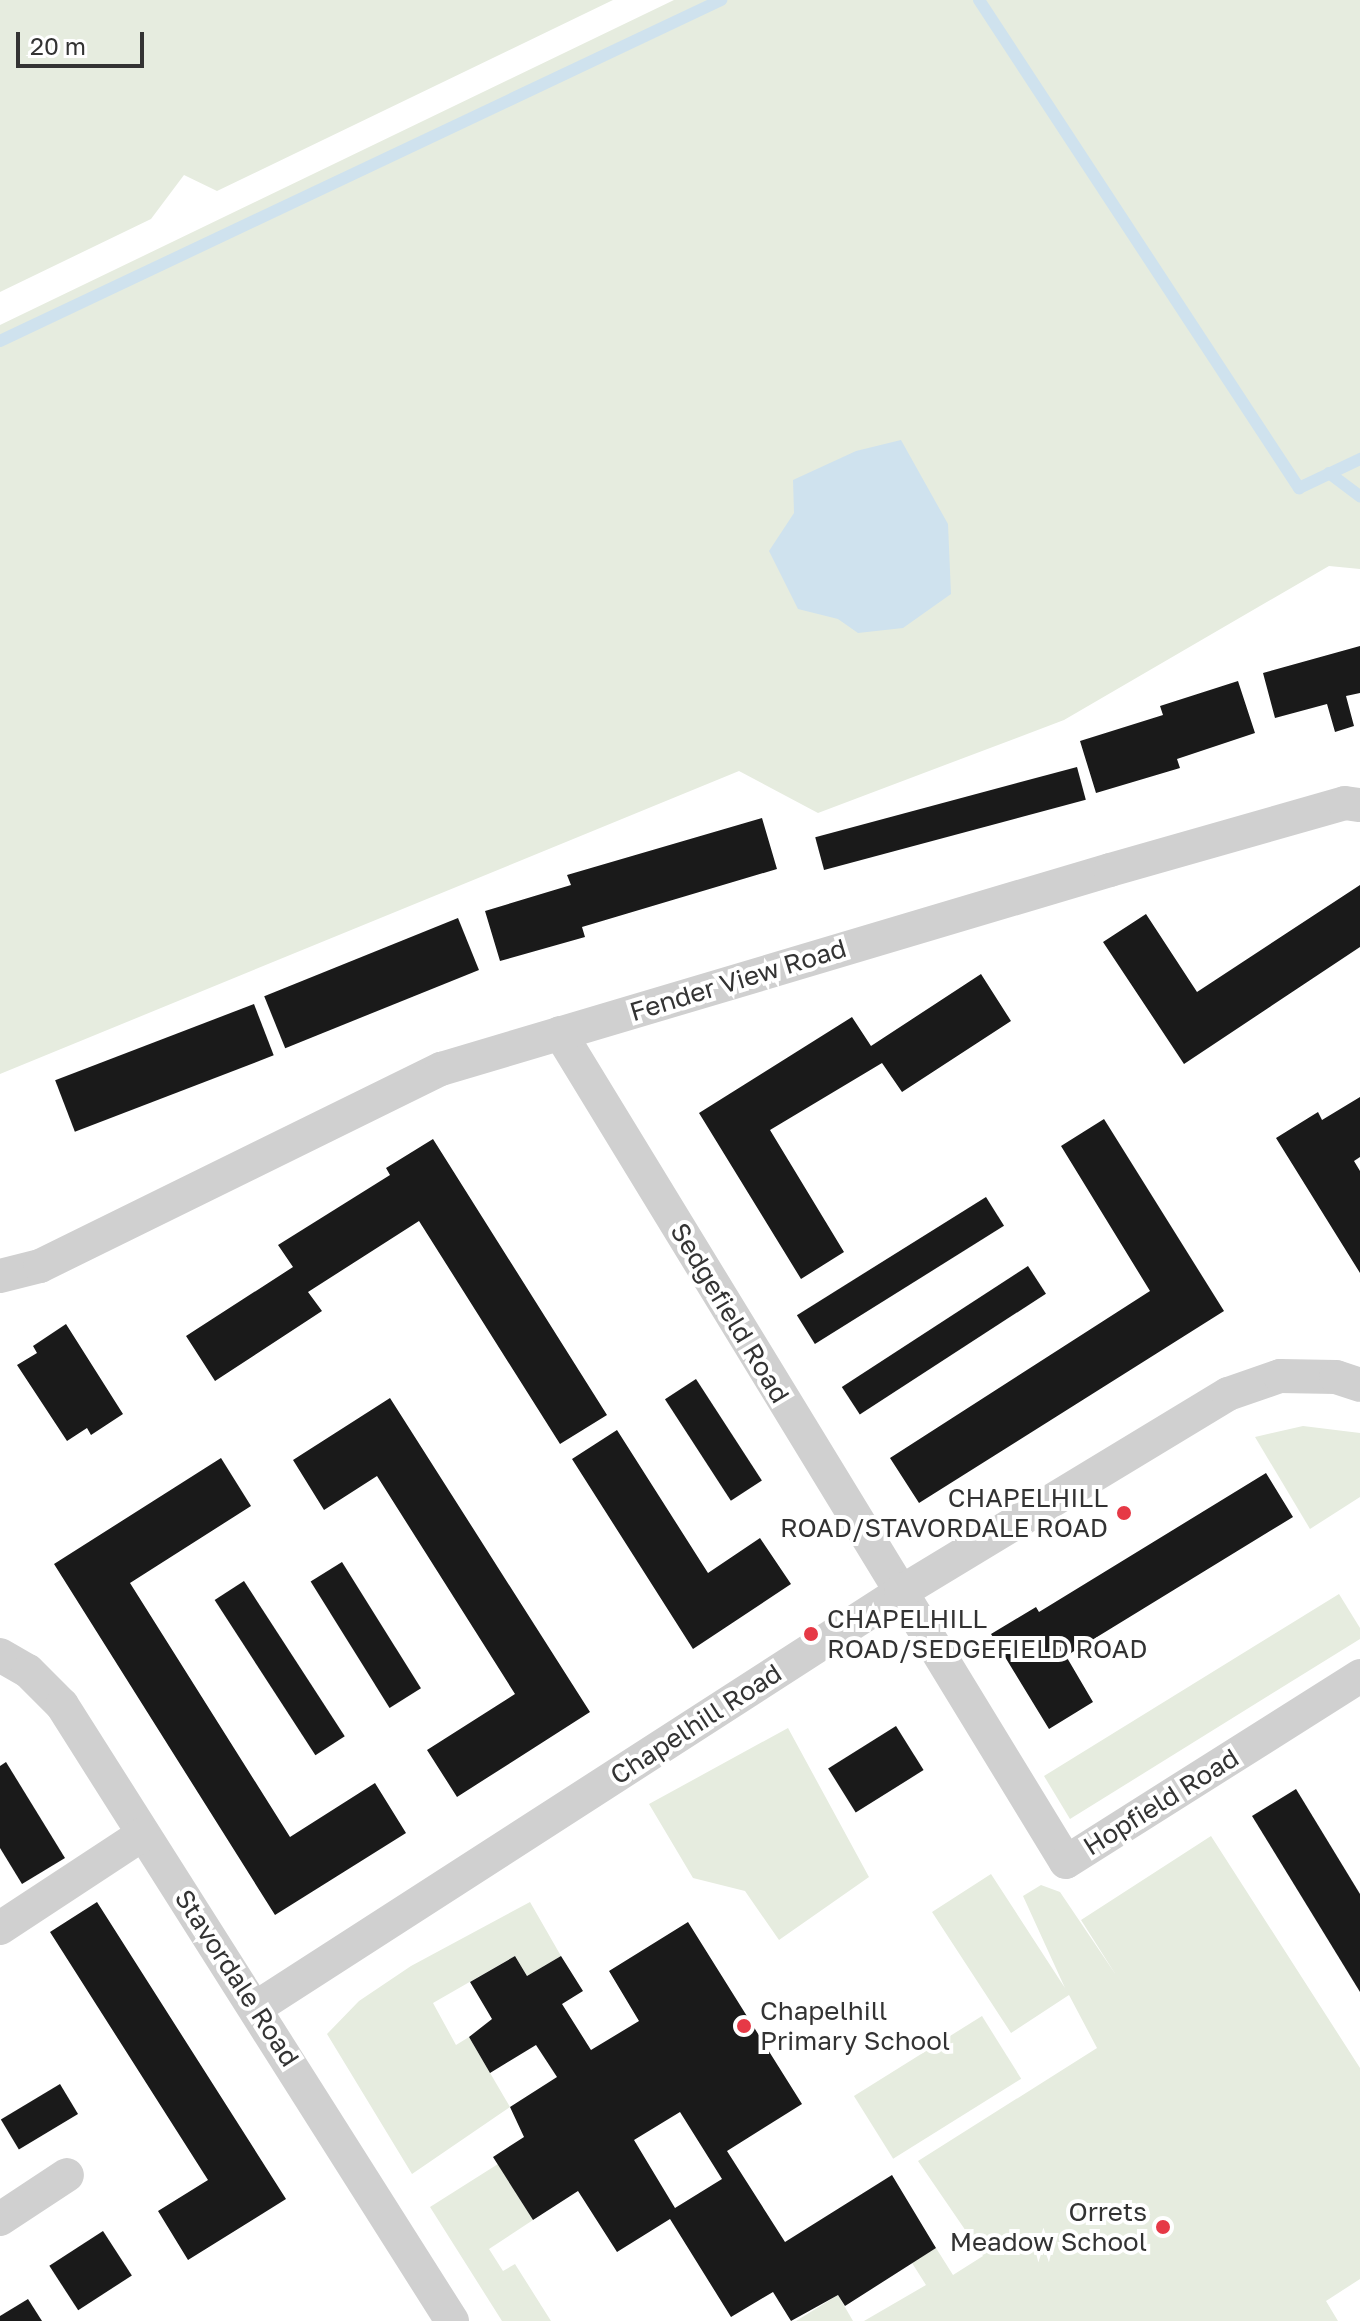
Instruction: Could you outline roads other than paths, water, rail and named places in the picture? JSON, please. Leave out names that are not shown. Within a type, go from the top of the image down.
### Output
[{"type":"street","name":"Fender View Road","points":[[0,1276],[40,1266],[136,1216],[441,1069],[1315,811],[1345,803],[1360,805]]},
{"type":"street","name":"Sedgefield Road","points":[[560,1033],[901,1592]]},
{"type":"street","name":"Chapelhill Road","points":[[257,2007],[901,1592],[1228,1394],[1280,1376],[1336,1377],[1360,1385]]},
{"type":"street","name":"Hopfield Road","points":[[901,1592],[1066,1862],[1360,1676]]},
{"type":"street","name":"Stavordale Road","points":[[0,1655],[28,1671],[62,1705],[257,2007],[452,2321]]},
{"type":"street","points":[[0,1928],[143,1834]]},
{"type":"street","points":[[0,2219],[67,2175]]},
{"type":"water","points":[[901,440],[948,524],[951,594],[903,628],[858,633],[838,619],[798,609],[769,551],[794,513],[793,480],[856,451]]},
{"type":"waterway","points":[[0,341],[721,0]]},
{"type":"waterway","points":[[979,0],[1299,488],[1360,459]]},
{"type":"waterway","points":[[1329,473],[1360,496]]},
{"type":"place","name":"CHAPELHILL ROAD/STAVORDALE ROAD","points":[[1124,1513]]},
{"type":"place","name":"CHAPELHILL ROAD/SEDGEFIELD ROAD","points":[[811,1634]]},
{"type":"place","name":"Chapelhill Primary School","points":[[744,2026]]},
{"type":"place","name":"Orrets Meadow School","points":[[1163,2227]]}]
